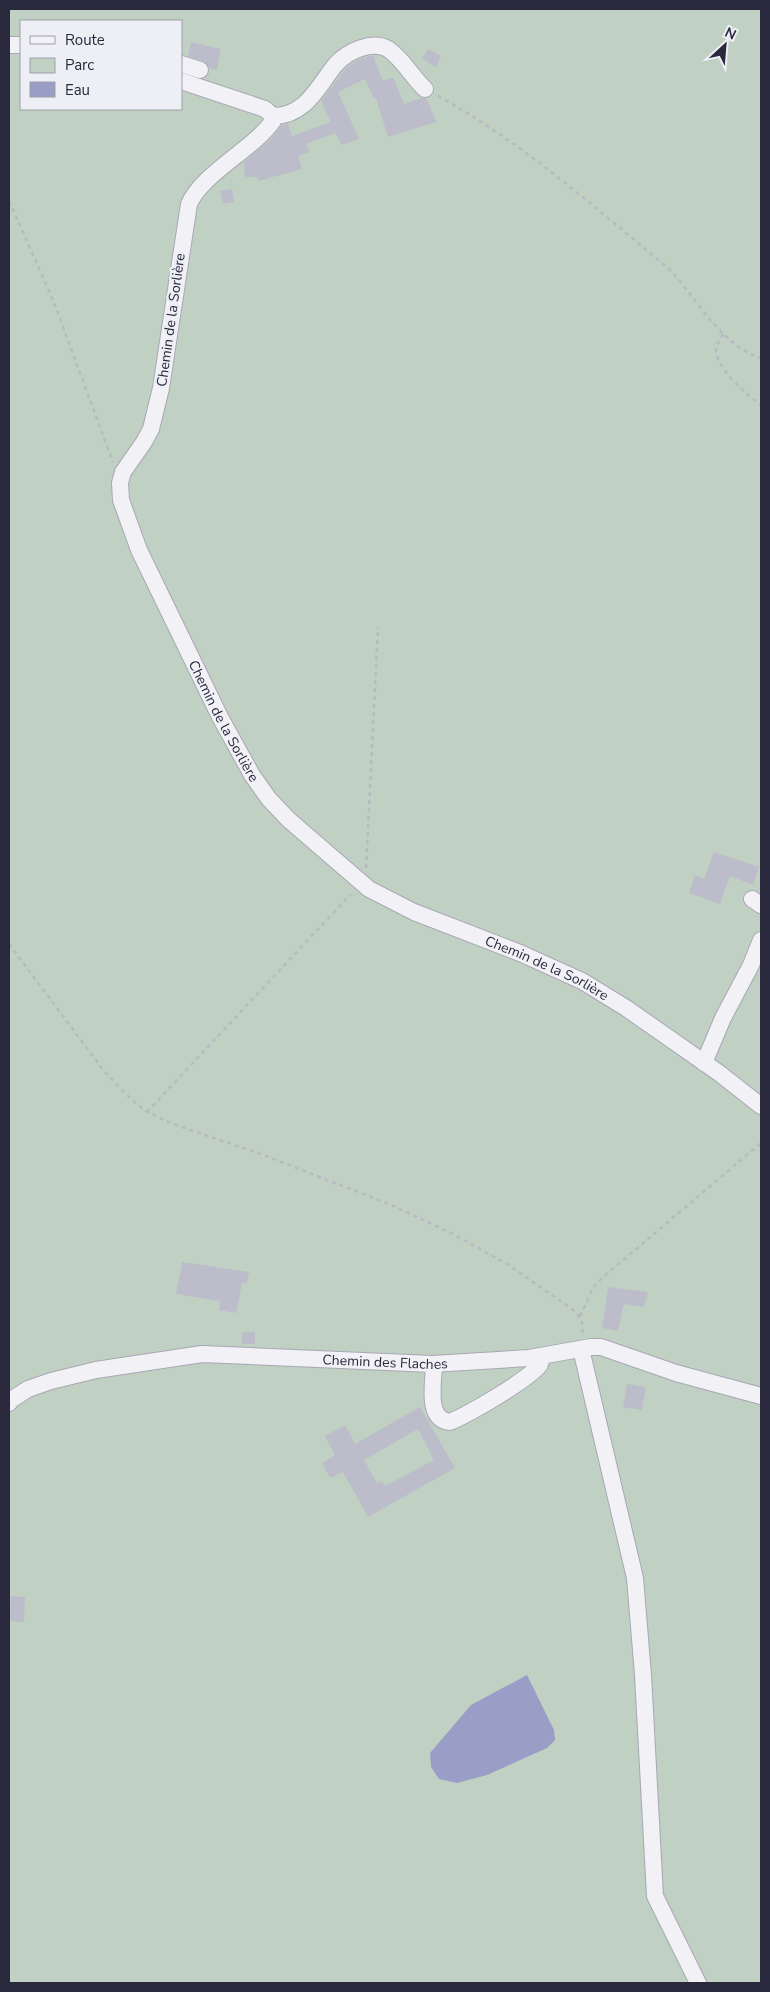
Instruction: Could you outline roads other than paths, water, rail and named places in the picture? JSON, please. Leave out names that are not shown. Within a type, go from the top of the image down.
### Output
[{"type":"street","points":[[182,81],[265,109],[273,116],[286,114],[307,103],[340,61],[353,52],[370,46],[379,46],[393,53],[425,89]]},
{"type":"street","points":[[182,64],[200,70]]},
{"type":"street","name":"Chemin de la Sorlière","points":[[273,116],[273,121],[270,125],[201,185],[194,193],[189,204],[168,344],[155,414],[144,442],[123,472],[120,483],[121,500],[139,550],[236,749],[269,799],[360,883],[414,912],[520,953],[582,980],[626,1008],[761,1106]]},
{"type":"street","points":[[704,1063],[722,1018],[751,965],[761,940]]},
{"type":"street","name":"Chemin des Flaches","points":[[9,1403],[28,1389],[60,1379],[96,1370],[202,1354],[434,1364],[498,1361],[601,1347],[676,1373],[761,1396]]},
{"type":"street","points":[[581,1349],[635,1578],[643,1675],[655,1896],[698,1983]]},
{"type":"street","points":[[434,1364],[433,1396],[435,1411],[441,1420],[450,1422],[521,1380],[538,1367],[541,1356]]},
{"type":"water","points":[[527,1675],[554,1730],[555,1740],[547,1748],[487,1775],[457,1783],[439,1779],[431,1767],[430,1753],[471,1705]]}]
